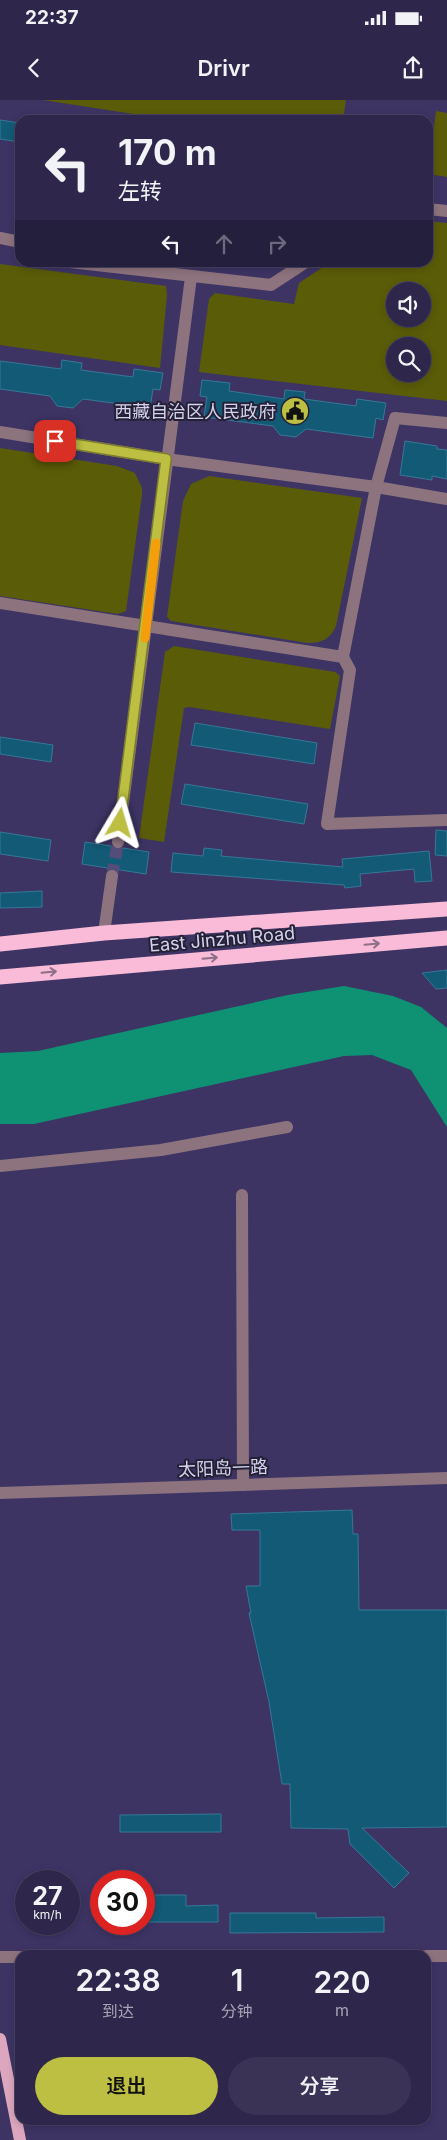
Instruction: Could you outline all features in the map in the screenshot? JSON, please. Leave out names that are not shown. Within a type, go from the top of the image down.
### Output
[{"type":"highway","name":"East Jinzhu Road","points":[[0,944],[104,934],[447,909]]},
{"type":"highway","name":"East Jinzhu Road","points":[[0,977],[447,938]]},
{"type":"main road","points":[[0,2039],[15,2115]]},
{"type":"main road","points":[[17,2125],[20,2140]]},
{"type":"street","points":[[433,210],[447,211]]},
{"type":"street","points":[[0,238],[15,241]]},
{"type":"street","points":[[111,267],[271,285],[298,267]]},
{"type":"street","points":[[118,842],[166,459],[192,277]]},
{"type":"street","points":[[447,423],[395,418],[376,488],[343,657],[350,670],[327,824],[447,820]]},
{"type":"street","points":[[0,432],[166,459],[447,499]]},
{"type":"street","points":[[0,603],[343,657]]},
{"type":"street","points":[[104,934],[112,876]]},
{"type":"street","points":[[0,1166],[161,1150],[287,1127]]},
{"type":"street","points":[[242,1194],[243,1485]]},
{"type":"street","name":"太阳岛一路","points":[[0,1493],[447,1478]]},
{"type":"street","points":[[431,1956],[447,1956]]},
{"type":"street","points":[[0,1957],[15,1957]]},
{"type":"shaded area","points":[[43,100],[346,100],[344,115],[140,115]]},
{"type":"shaded area","points":[[436,111],[447,113],[447,177],[433,175],[433,135]]},
{"type":"shaded area","points":[[433,222],[447,223],[447,401],[199,372],[209,299],[215,293],[294,304],[299,283],[323,267],[433,267]]},
{"type":"shaded area","points":[[0,264],[166,286],[167,295],[160,368],[0,345]]},
{"type":"shaded area","points":[[0,448],[117,466],[135,473],[142,488],[142,495],[126,611],[118,614],[0,596]]},
{"type":"shaded area","points":[[209,476],[362,498],[336,626],[328,637],[321,641],[308,643],[171,621],[167,617],[183,501],[191,484]]},
{"type":"shaded area","points":[[174,646],[335,672],[340,676],[330,729],[189,707],[184,708],[164,842],[139,838],[165,652]]},
{"type":"shaded area","points":[[344,986],[393,996],[421,1007],[447,1028],[447,1127],[411,1070],[372,1055],[344,1056],[34,1124],[0,1124],[0,1053],[38,1051],[288,995]]},
{"type":"building","points":[[0,120],[15,122],[15,141],[0,139]]},
{"type":"building","name":"西藏自治区人民政府","points":[[62,360],[82,363],[81,370],[133,377],[134,369],[163,373],[160,390],[153,389],[150,408],[83,399],[73,408],[57,406],[50,396],[0,389],[0,361],[61,369]]},
{"type":"building","name":"西藏自治区人民政府","points":[[202,380],[230,383],[229,391],[284,399],[285,390],[305,392],[304,399],[356,406],[357,399],[386,403],[383,420],[376,418],[373,438],[306,429],[296,437],[280,435],[273,426],[204,417],[207,397],[200,396]]},
{"type":"building","points":[[405,441],[437,446],[437,449],[447,450],[447,479],[432,476],[432,480],[400,475]]},
{"type":"building","points":[[195,723],[317,743],[314,764],[191,745]]},
{"type":"building","points":[[0,737],[53,745],[51,762],[0,754]]},
{"type":"building","points":[[185,784],[308,804],[304,824],[181,804]]},
{"type":"building","points":[[436,830],[447,831],[447,856],[435,855]]},
{"type":"building","points":[[0,832],[51,840],[48,861],[0,854]]},
{"type":"building","points":[[85,842],[111,846],[116,850],[123,848],[149,852],[146,874],[82,864]]},
{"type":"building","points":[[204,848],[222,850],[221,856],[343,867],[342,859],[429,851],[432,881],[415,882],[414,869],[360,874],[361,886],[345,888],[344,885],[171,872],[173,853],[203,856]]},
{"type":"building","points":[[42,891],[42,907],[0,908],[0,893]]},
{"type":"building","points":[[447,970],[447,988],[436,989],[422,973]]},
{"type":"building","points":[[352,1510],[353,1534],[358,1534],[359,1610],[447,1610],[447,1827],[362,1828],[409,1873],[394,1888],[350,1844],[348,1829],[291,1828],[290,1784],[282,1784],[269,1702],[249,1613],[251,1613],[246,1586],[260,1586],[260,1530],[232,1530],[231,1514]]},
{"type":"building","points":[[221,1814],[221,1832],[120,1832],[120,1815]]},
{"type":"building","points":[[155,1895],[186,1895],[186,1906],[218,1905],[218,1922],[155,1922]]},
{"type":"building","points":[[230,1913],[316,1913],[316,1918],[384,1917],[384,1932],[230,1933]]},
{"type":"tunnel","points":[[112,876],[118,842]]},
{"type":"slow traffic","points":[[145,638],[156,543]]},
{"type":"place","name":"西藏自治区人民政府","points":[[295,411]]},
{"type":"route","points":[[55,441],[166,459],[120,823]]}]
